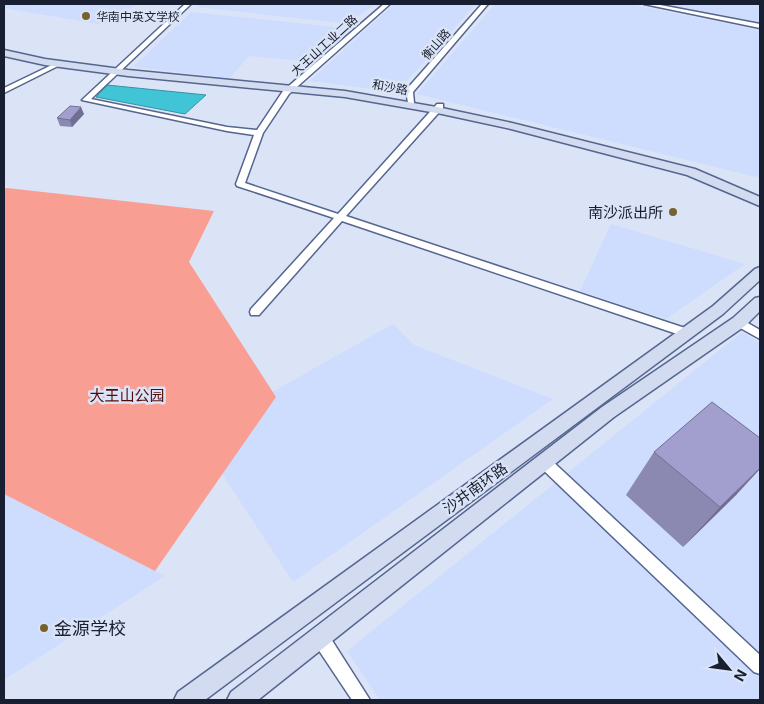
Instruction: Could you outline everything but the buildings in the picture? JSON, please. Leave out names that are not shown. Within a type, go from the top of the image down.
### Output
[{"type":"main road","name":"和沙路","points":[[4,49],[118,70]]},
{"type":"main road","name":"和沙路","points":[[4,53],[58,64],[410,101],[691,172],[741,193],[760,204]]},
{"type":"main road","name":"和沙路","points":[[290,87],[439,108],[514,122],[721,176],[760,193]]},
{"type":"main road","name":"沙井南环路","points":[[186,700],[718,310],[760,272]]},
{"type":"main road","name":"沙井南环路","points":[[238,700],[608,412],[740,322],[760,302]]},
{"type":"street","points":[[188,4],[86,100],[227,130],[259,133]]},
{"type":"street","name":"大王山工业二路","points":[[290,87],[382,4]]},
{"type":"street","name":"大王山工业二路","points":[[290,87],[387,4]]},
{"type":"street","name":"衡山路","points":[[410,101],[409,92],[485,4]]},
{"type":"street","points":[[647,4],[760,26]]},
{"type":"street","points":[[4,91],[58,64]]},
{"type":"street","points":[[290,87],[259,133],[240,184],[686,333]]},
{"type":"street","points":[[255,312],[439,108]]},
{"type":"street","points":[[740,322],[760,335]]},
{"type":"street","points":[[544,462],[760,666]]},
{"type":"street","points":[[320,637],[362,700]]},
{"type":"shaded area","name":"华南中英文学校","points":[[4,4],[137,4],[104,25],[4,8]]},
{"type":"shaded area","points":[[200,4],[375,4],[349,24],[197,7]]},
{"type":"shaded area","points":[[394,4],[476,4],[397,92],[310,81]]},
{"type":"shaded area","points":[[495,4],[629,4],[760,30],[760,178],[417,94]]},
{"type":"shaded area","points":[[662,4],[760,4],[760,23]]},
{"type":"shaded area","points":[[191,12],[344,28],[303,61],[249,56],[230,78],[133,67]]},
{"type":"shaded area","points":[[611,224],[745,264],[666,319],[580,291]]},
{"type":"shaded area","points":[[393,324],[414,345],[553,399],[293,582],[222,474],[276,397],[272,392]]},
{"type":"shaded area","points":[[742,332],[760,343],[760,700],[380,700],[347,651]]},
{"type":"shaded area","name":"金源学校","points":[[4,494],[165,576],[4,680]]},
{"type":"green space","name":"大王山公园","points":[[4,189],[214,211],[189,262],[276,397],[155,571],[4,494]]},
{"type":"water","points":[[107,85],[206,95],[185,114],[96,97]]},
{"type":"place","name":"华南中英文学校","points":[[86,16]]},
{"type":"place","name":"南沙派出所","points":[[673,212]]},
{"type":"place","name":"金源学校","points":[[44,628]]}]
